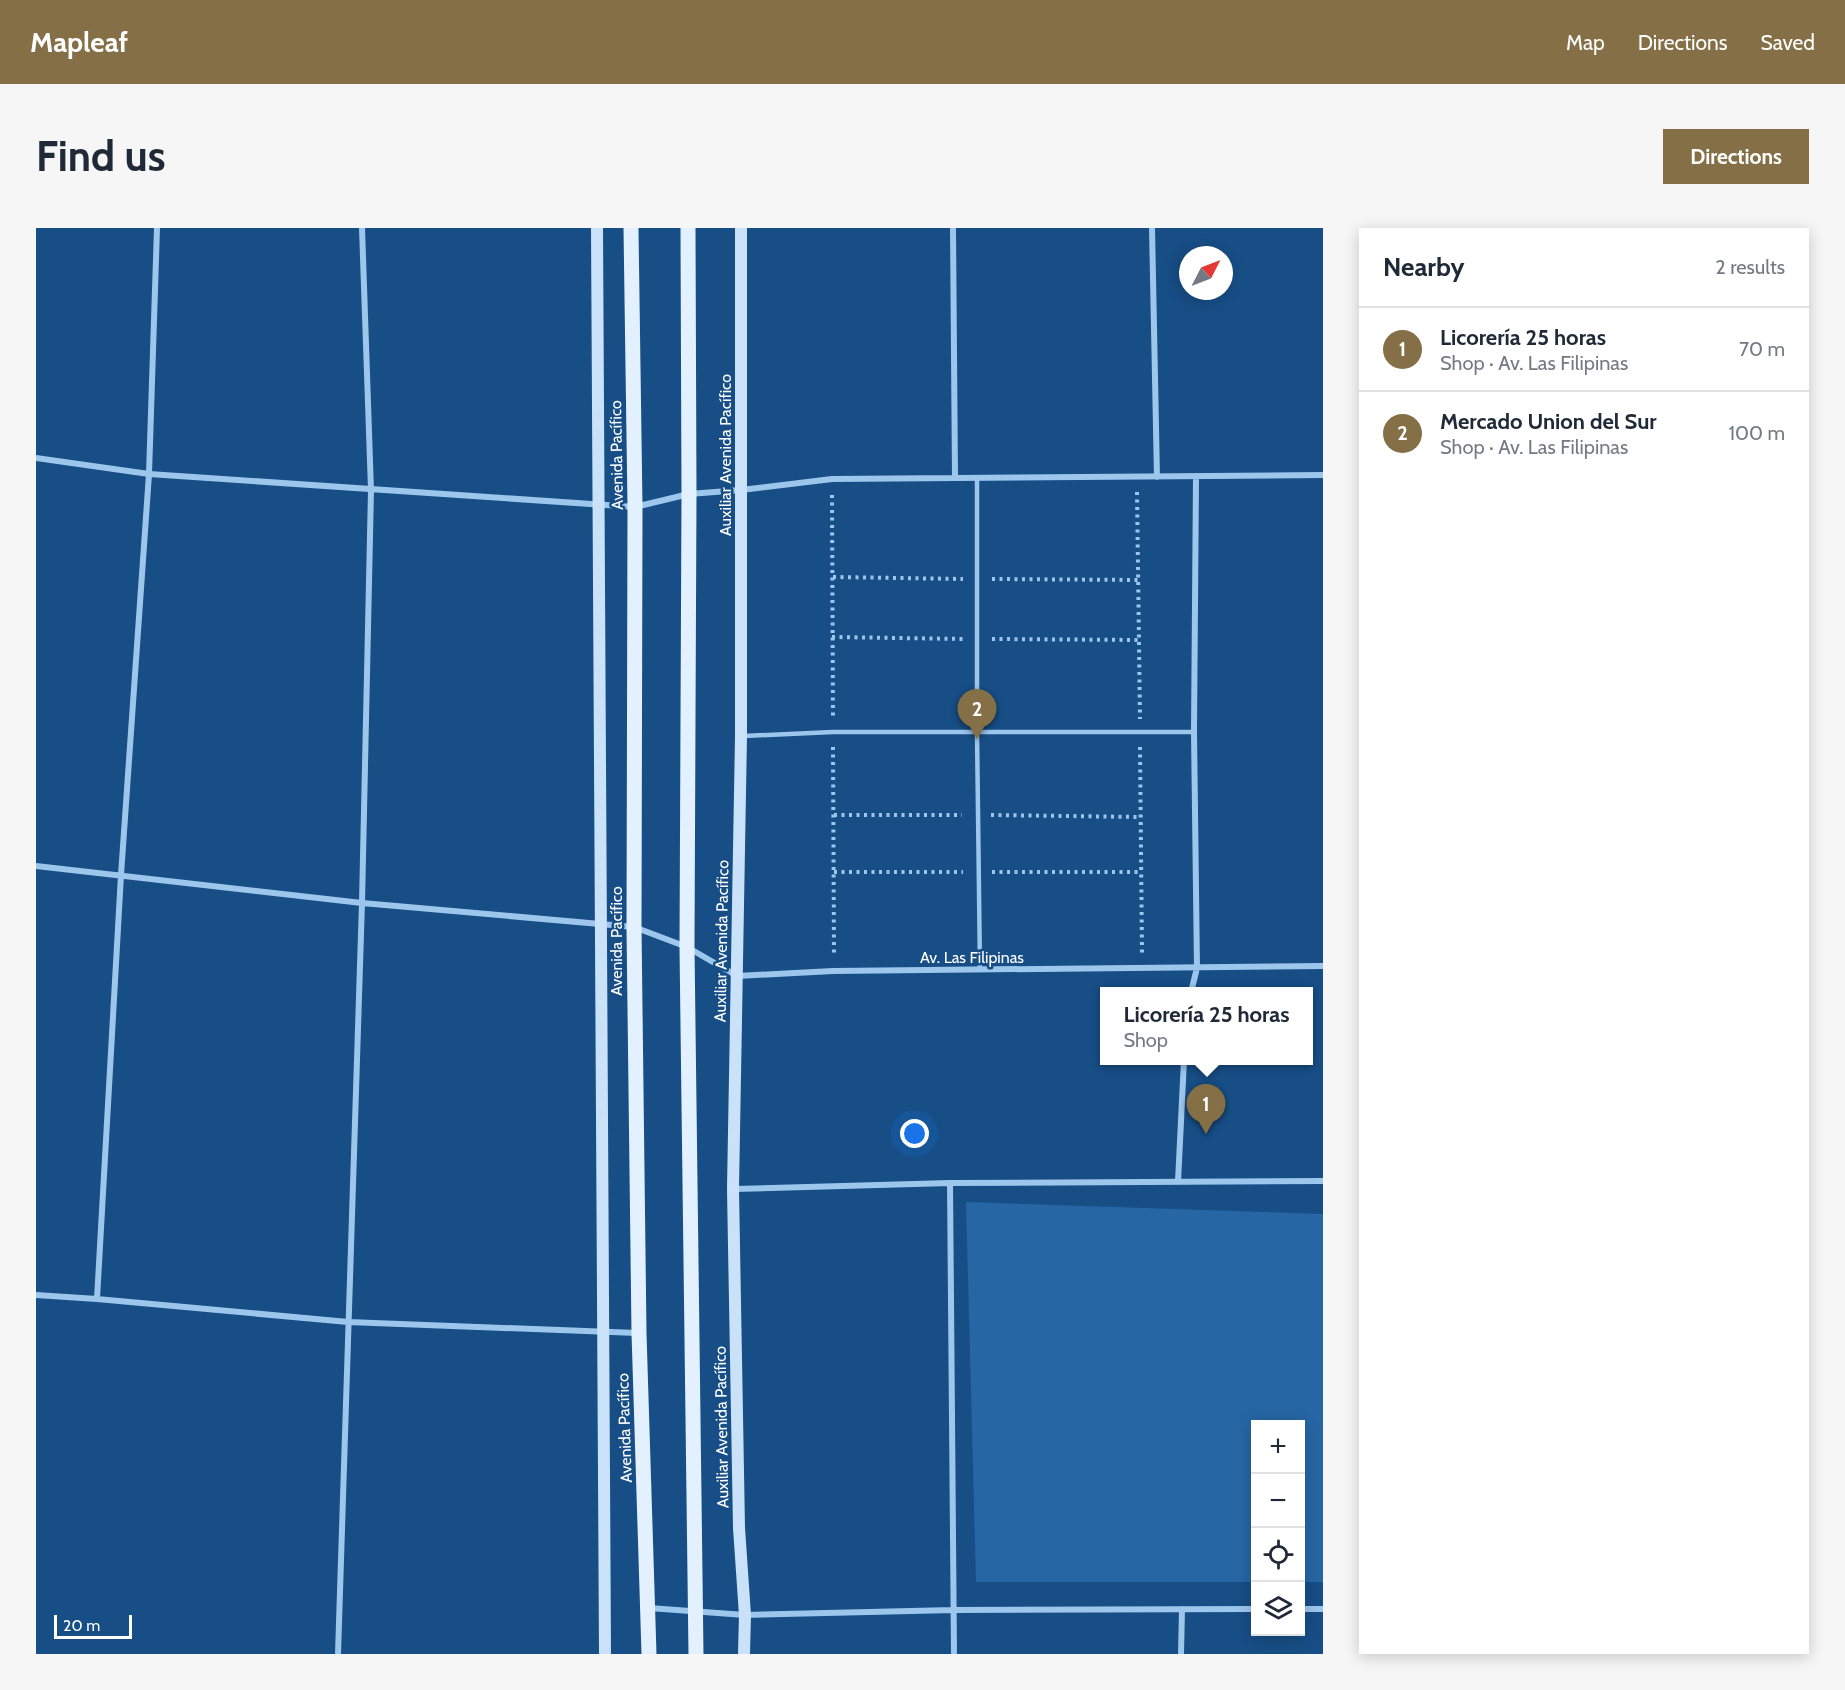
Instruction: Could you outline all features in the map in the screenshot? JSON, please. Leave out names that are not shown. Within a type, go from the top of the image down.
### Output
[{"type":"main road","points":[[597,228],[605,1654]]},
{"type":"main road","name":"Avenida Pacífico","points":[[631,228],[635,507],[634,927],[639,1333],[649,1654]]},
{"type":"main road","points":[[688,228],[687,947],[694,1336],[696,1654]]},
{"type":"main road","name":"Auxiliar Avenida Pacífico","points":[[741,228],[741,736],[733,1189],[739,1528],[745,1615],[744,1654]]},
{"type":"street","points":[[97,1299],[121,875],[148,474],[157,228]]},
{"type":"street","points":[[338,1654],[362,903],[371,490],[362,228]]},
{"type":"street","points":[[953,228],[955,478]]},
{"type":"street","points":[[1152,228],[1157,477]]},
{"type":"street","points":[[36,458],[148,474],[635,507],[689,494],[832,479],[1323,475]]},
{"type":"street","points":[[1192,987],[1197,968],[1194,732],[1196,476]]},
{"type":"street","points":[[36,866],[362,903],[634,927],[687,947],[737,976]]},
{"type":"street","name":"Av. Las Filipinas","points":[[737,976],[834,971],[1323,966]]},
{"type":"street","points":[[1178,1182],[1184,1065]]},
{"type":"street","points":[[733,1189],[950,1183],[1323,1181]]},
{"type":"street","points":[[950,1183],[954,1654]]},
{"type":"street","points":[[36,1295],[348,1322],[639,1333]]},
{"type":"street","points":[[648,1608],[745,1615],[954,1610],[1251,1609]]},
{"type":"street","points":[[1181,1654],[1182,1609]]},
{"type":"street","points":[[1305,1609],[1323,1609]]},
{"type":"lane","points":[[977,478],[980,970]]},
{"type":"lane","points":[[741,736],[833,732],[1194,732]]},
{"type":"shaded area","points":[[966,1202],[1323,1214],[1323,1582],[1305,1582],[1305,1420],[1251,1420],[1251,1582],[976,1582]]},
{"type":"place","name":"Mercado Union del Sur","points":[[977,739]]},
{"type":"place","name":"Licorería 25 horas","points":[[1206,1134]]}]
